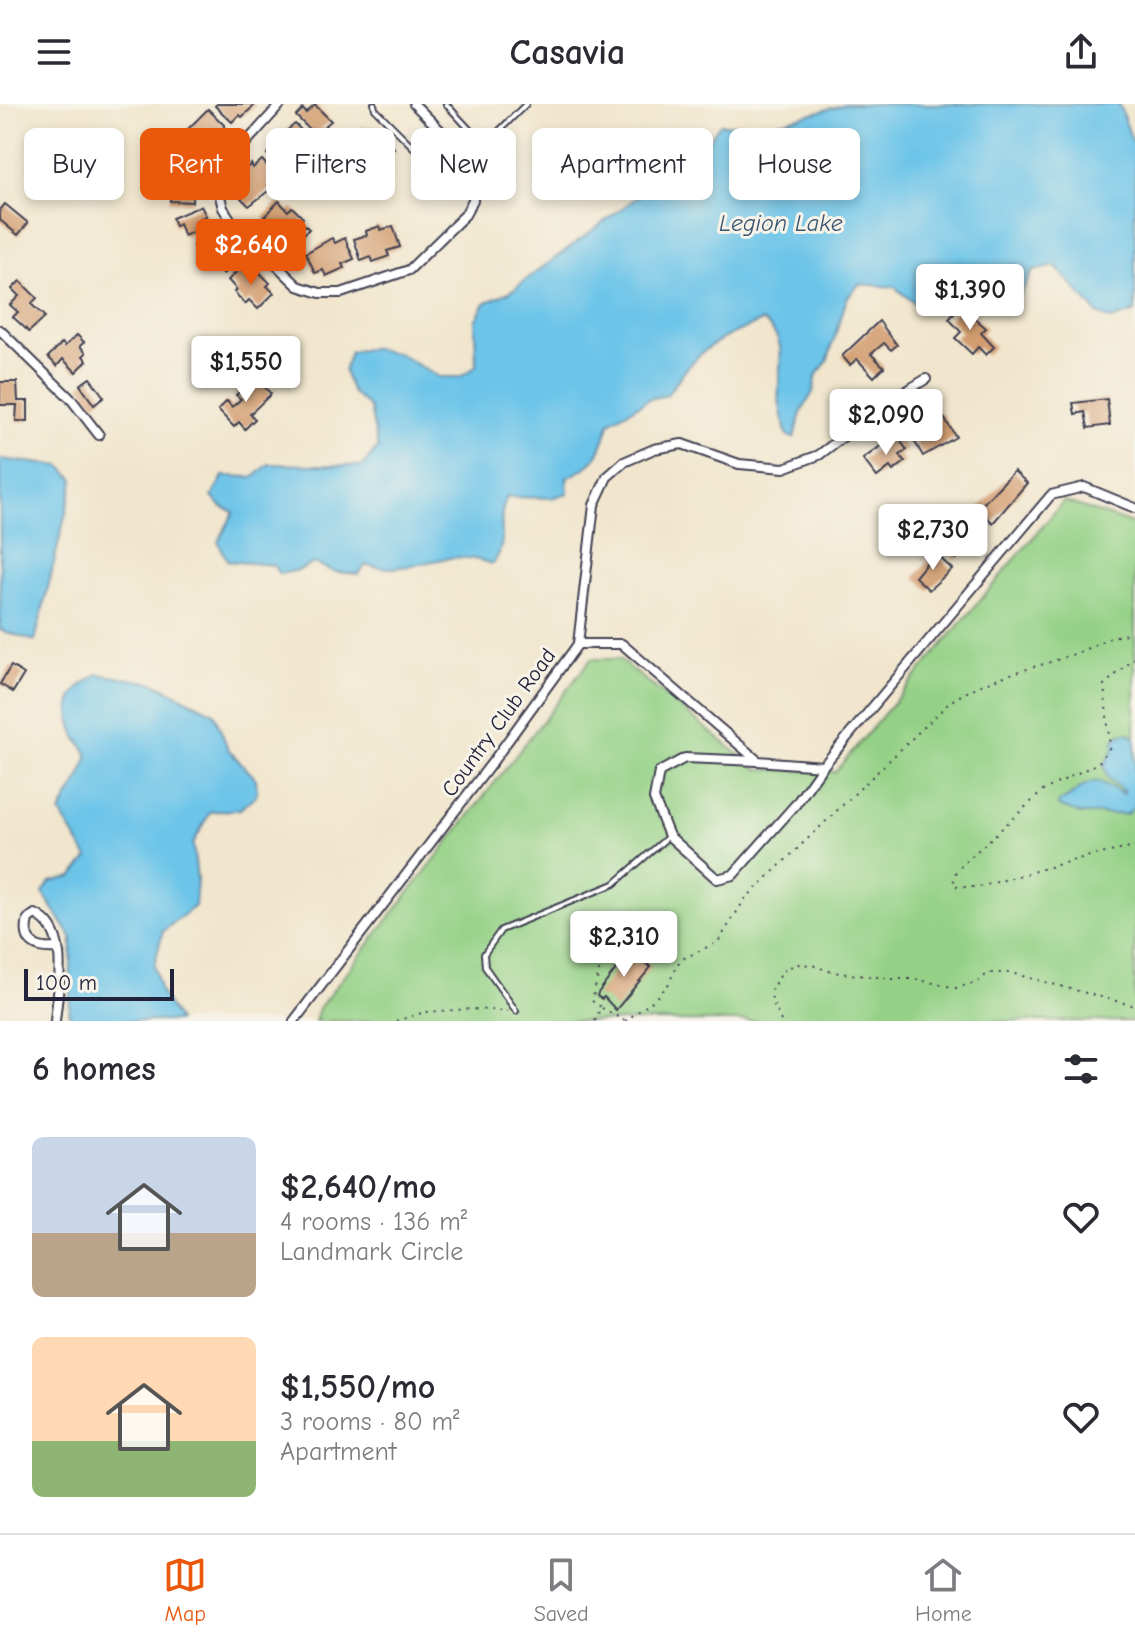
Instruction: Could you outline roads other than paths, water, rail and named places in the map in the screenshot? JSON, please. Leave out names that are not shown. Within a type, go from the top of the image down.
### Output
[{"type":"street","points":[[281,104],[223,168],[218,189],[223,208],[232,222],[298,286],[320,293],[341,293],[409,270],[465,215],[473,200]]},
{"type":"street","points":[[414,104],[438,128]]},
{"type":"street","points":[[0,330],[71,399],[99,435]]},
{"type":"street","points":[[578,644],[594,505],[607,477],[624,462],[654,449],[682,444],[739,464],[784,468],[819,455],[890,401],[926,379]]},
{"type":"street","points":[[823,766],[685,758],[659,772],[654,799],[669,836],[717,879],[733,875],[796,804],[823,766],[1051,495],[1084,487],[1135,508]]},
{"type":"street","name":"Country Club Road","points":[[294,1021],[491,764],[578,644],[622,644],[758,761]]},
{"type":"street","points":[[55,1021],[60,962],[57,948],[52,926],[35,914],[28,919],[27,937],[35,947],[57,948]]},
{"type":"lane","points":[[374,104],[375,109],[411,145]]},
{"type":"lane","points":[[446,104],[468,128]]},
{"type":"lane","points":[[501,128],[526,104]]},
{"type":"lane","points":[[516,1011],[485,967],[484,954],[501,930],[614,884],[669,836]]},
{"type":"water","name":"Legion Lake","points":[[846,104],[1119,104],[1135,149],[1135,312],[1111,320],[1098,314],[1055,266],[1033,271],[1018,299],[1006,310],[997,295],[972,269],[953,280],[922,310],[895,287],[859,284],[847,298],[827,362],[817,374],[794,438],[787,436],[780,408],[780,347],[772,330],[763,321],[731,334],[707,349],[687,368],[667,395],[649,399],[610,422],[592,462],[567,478],[568,493],[552,498],[507,497],[502,515],[501,546],[493,564],[477,559],[452,558],[406,567],[366,565],[358,574],[335,572],[313,563],[279,574],[273,565],[228,561],[218,542],[234,512],[222,507],[212,497],[223,476],[254,477],[269,464],[362,466],[378,448],[370,408],[352,392],[344,371],[350,352],[371,348],[399,354],[439,377],[460,377],[476,366],[475,321],[485,303],[511,291],[633,200],[713,200],[713,134],[720,124],[766,126]]},
{"type":"water","points":[[0,459],[61,466],[74,479],[35,641],[0,630]]},
{"type":"water","points":[[98,674],[154,683],[214,713],[228,749],[256,779],[257,794],[240,809],[210,812],[193,844],[197,878],[195,906],[163,931],[154,966],[161,993],[178,1021],[69,1021],[72,938],[43,893],[50,882],[72,877],[88,858],[60,813],[87,760],[86,751],[74,732],[70,704],[77,691]]},
{"type":"water","points":[[1129,733],[1135,737],[1135,806],[1127,814],[1081,814],[1058,806],[1060,801],[1093,782],[1123,794],[1109,779],[1104,766],[1114,748],[1114,740],[1120,734]]}]
